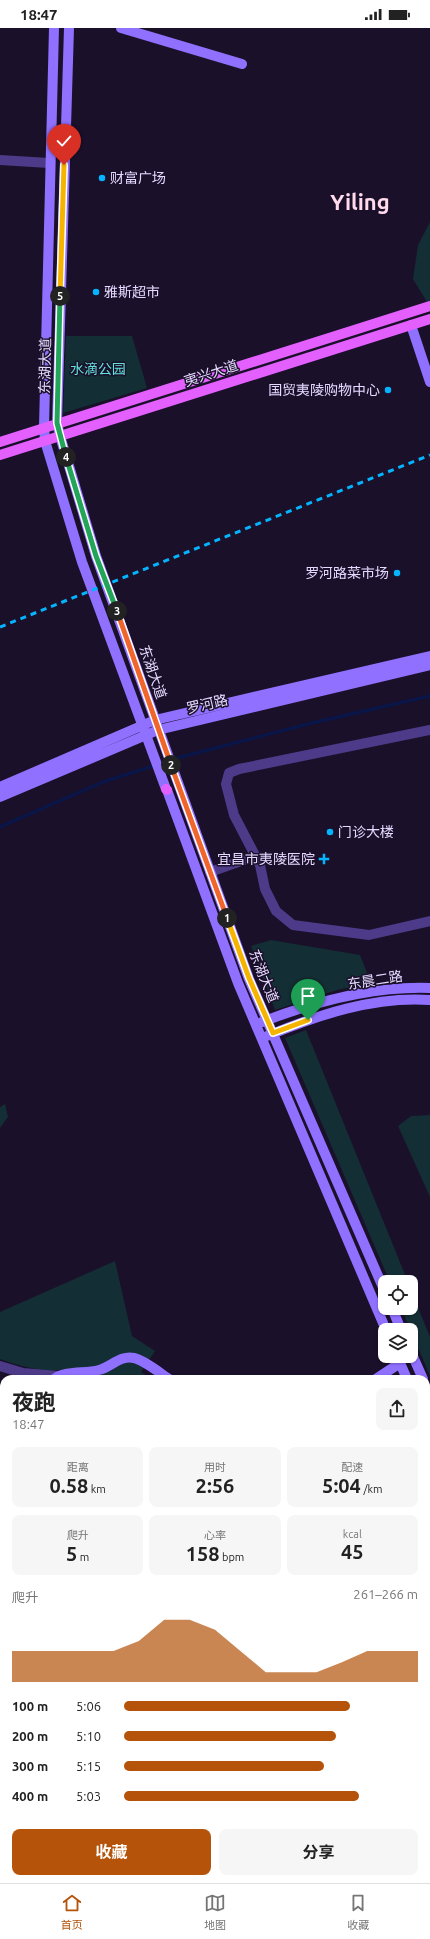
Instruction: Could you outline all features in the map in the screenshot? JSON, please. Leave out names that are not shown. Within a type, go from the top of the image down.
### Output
[{"type":"main road","name":"东湖大道","points":[[54,28],[49,164],[44,427],[45,441],[82,562],[226,954],[383,1323]]},
{"type":"main road","name":"东湖大道","points":[[69,28],[57,423],[60,436],[96,556],[249,978],[378,1276]]},
{"type":"main road","points":[[121,28],[242,64]]},
{"type":"main road","name":"夷兴大道","points":[[0,442],[430,306]]},
{"type":"main road","name":"夷兴大道","points":[[0,455],[430,319]]},
{"type":"main road","points":[[411,325],[430,382]]},
{"type":"main road","name":"罗河路","points":[[0,787],[157,725],[430,656]]},
{"type":"main road","name":"罗河路","points":[[157,725],[430,665]]},
{"type":"main road","name":"罗河路","points":[[0,797],[144,730]]},
{"type":"main road","name":"东晨二路","points":[[256,1025],[305,1008],[355,996],[388,990],[430,988]]},
{"type":"main road","name":"东晨二路","points":[[262,1038],[308,1020],[359,1006],[395,1001],[430,1000]]},
{"type":"main road","points":[[69,1375],[100,1370],[126,1358],[135,1358],[163,1375]]},
{"type":"main road","points":[[380,1375],[394,1363]]},
{"type":"main road","points":[[400,1363],[405,1375]]},
{"type":"main road","points":[[416,1363],[421,1375]]},
{"type":"street","points":[[0,160],[49,164]]},
{"type":"street","points":[[430,730],[239,769],[229,773],[226,784],[234,815],[260,865],[265,889],[276,911],[293,925],[369,934],[430,921]]},
{"type":"street","points":[[210,872],[255,856]]},
{"type":"street","points":[[0,1366],[23,1373],[40,1375]]},
{"type":"green space","points":[[430,222],[430,301],[427,302],[413,279],[418,245]]},
{"type":"green space","name":"水滴公园","points":[[66,336],[132,336],[147,388],[63,413]]},
{"type":"green space","points":[[271,940],[360,955],[371,983],[337,990],[275,1010],[251,946]]},
{"type":"green space","points":[[306,1030],[405,1275],[387,1275],[285,1038]]},
{"type":"green space","points":[[5,1104],[8,1117],[0,1128],[0,1107]]},
{"type":"green space","points":[[430,1115],[430,1197],[398,1126],[411,1116]]},
{"type":"green space","points":[[115,1261],[132,1336],[155,1351],[141,1372],[146,1375],[75,1375],[68,1369],[42,1370],[17,1364],[0,1359],[0,1312]]},
{"type":"green space","points":[[418,1307],[430,1337],[430,1375],[418,1348],[418,1323],[407,1323],[404,1315],[418,1315]]},
{"type":"waterway","points":[[0,827],[103,782],[181,757],[312,723],[430,696]]},
{"type":"railway","points":[[0,627],[430,455]]},
{"type":"place","name":"财富广场","points":[[102,178]]},
{"type":"place","name":"雅斯超市","points":[[96,292]]},
{"type":"place","name":"国贸夷陵购物中心","points":[[388,390]]},
{"type":"place","name":"罗河路菜市场","points":[[397,573]]},
{"type":"place","name":"门诊大楼","points":[[330,832]]},
{"type":"place","name":"宜昌市夷陵医院","points":[[324,859]]},
{"type":"district","name":"Yiling","points":[[360,202]]},
{"type":"route","points":[[64,165],[57,423],[60,436],[96,556],[249,978],[273,1033],[308,1020]]}]
